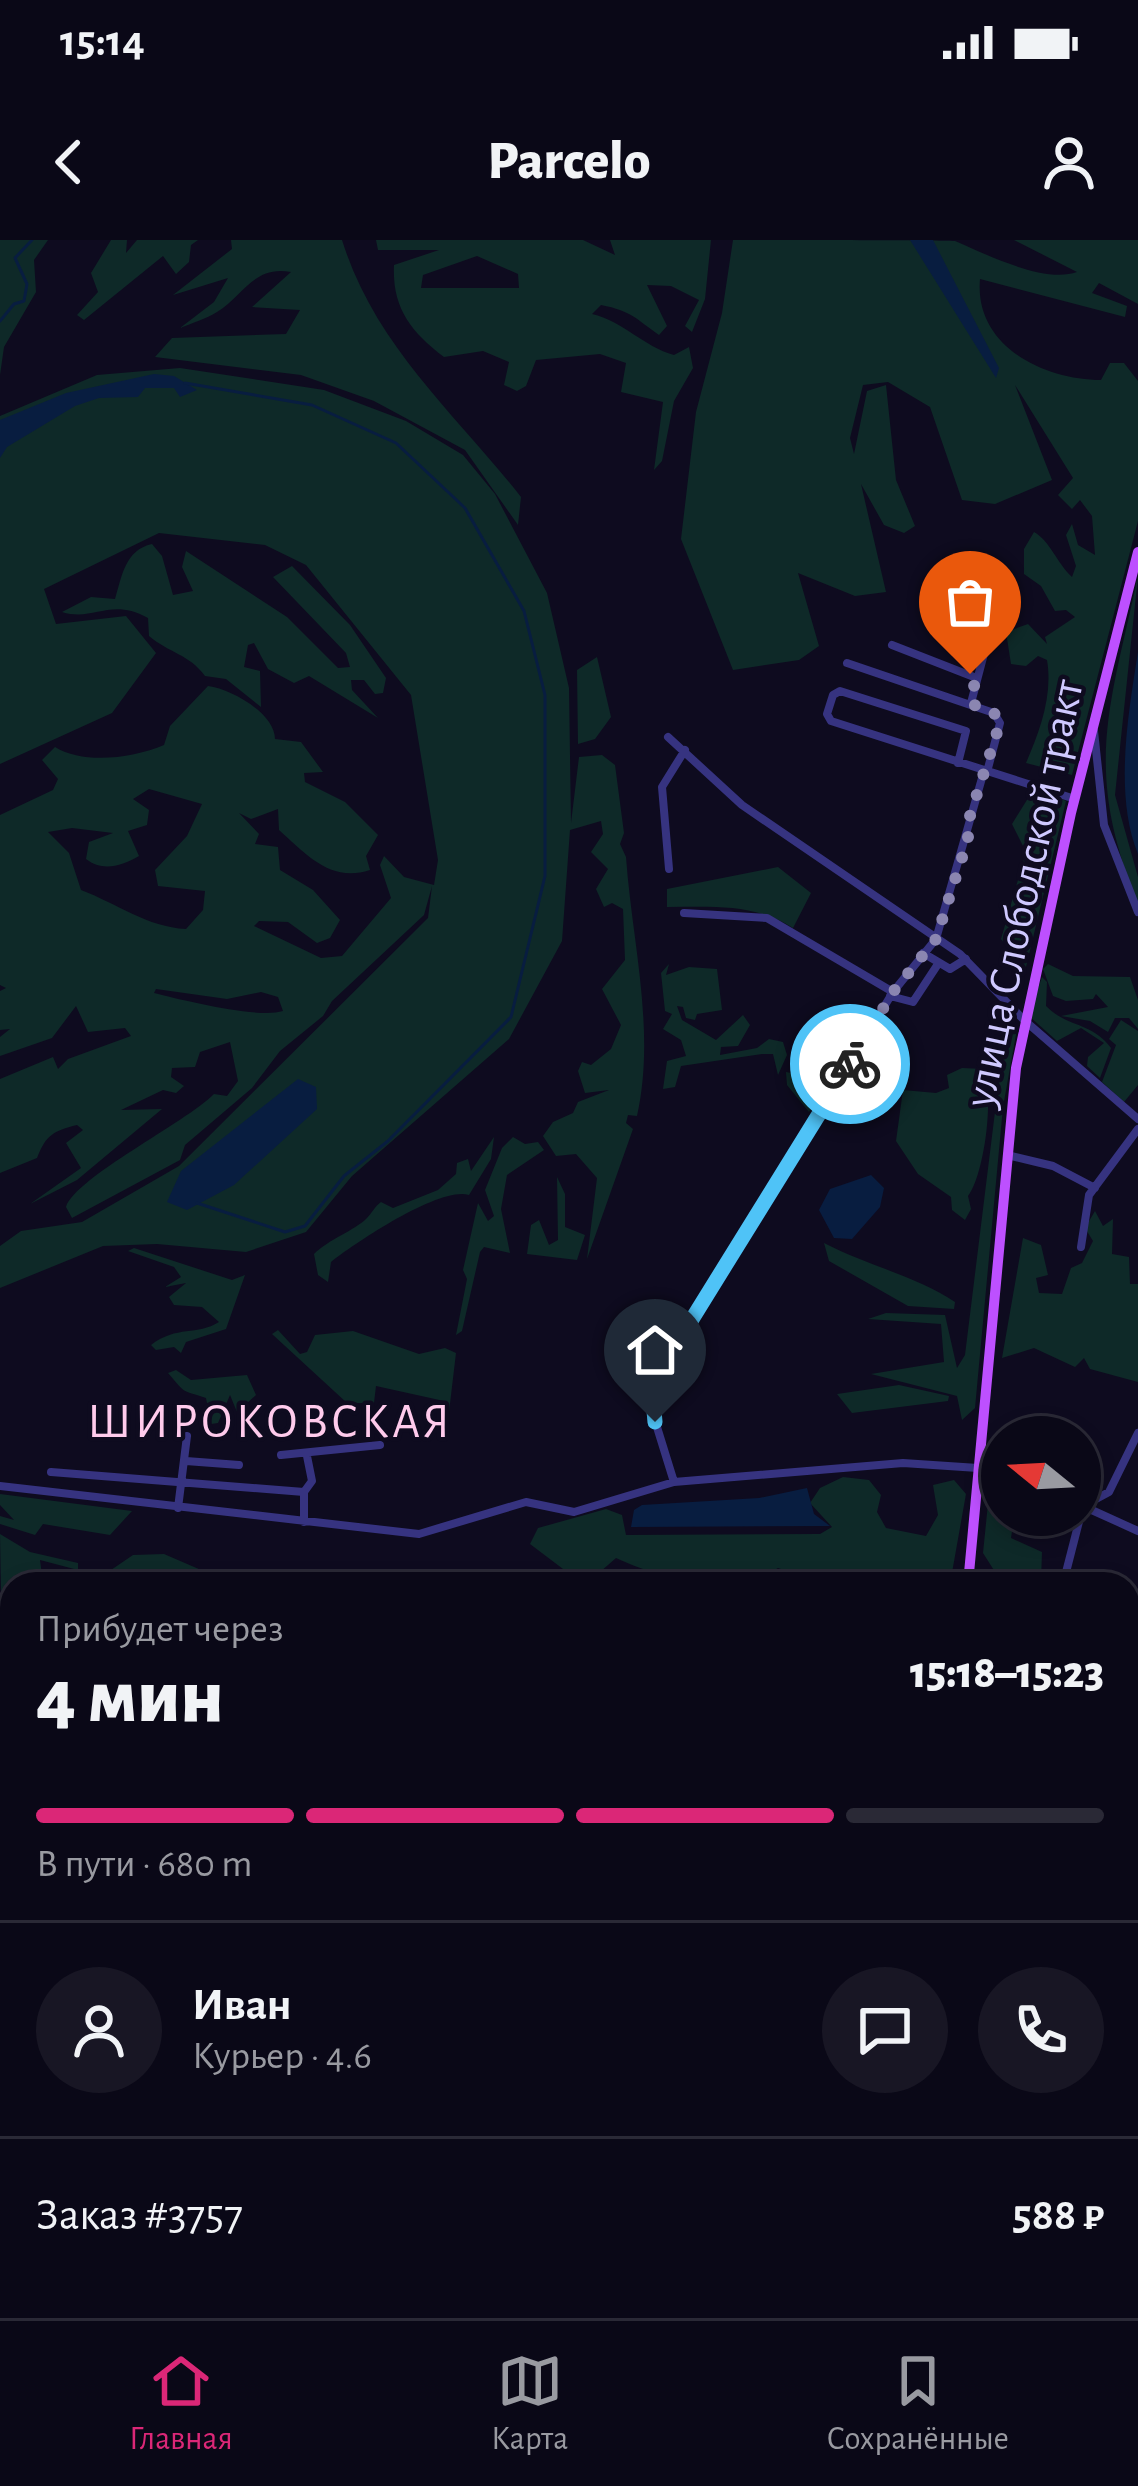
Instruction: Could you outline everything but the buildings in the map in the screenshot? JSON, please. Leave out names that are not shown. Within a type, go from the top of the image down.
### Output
[{"type":"main road","name":"улица Слободской тракт","points":[[969,1572],[1006,1155],[1024,1020],[1138,552]]},
{"type":"street","points":[[972,704],[999,596]]},
{"type":"street","points":[[892,645],[975,678]]},
{"type":"street","points":[[674,1482],[652,1411],[662,1371],[892,994],[936,939],[999,718],[972,704],[847,663]]},
{"type":"street","points":[[958,763],[966,731],[836,691],[827,718],[958,763],[1075,799]]},
{"type":"street","points":[[1093,724],[1104,825],[1138,912]]},
{"type":"street","points":[[668,737],[742,805],[966,959],[1024,1020],[1138,1119]]},
{"type":"street","points":[[669,869],[662,787],[685,750]]},
{"type":"street","points":[[684,913],[767,918],[892,994],[914,1001],[938,964]]},
{"type":"street","points":[[923,953],[955,969],[966,959]]},
{"type":"street","points":[[1081,1247],[1095,1188],[1138,1129]]},
{"type":"street","points":[[1006,1155],[1053,1166],[1095,1188]]},
{"type":"street","points":[[1101,1496],[1109,1492],[1138,1433]]},
{"type":"street","points":[[178,1508],[187,1436]]},
{"type":"street","points":[[281,1455],[308,1456],[380,1445]]},
{"type":"street","points":[[304,1522],[304,1492],[312,1481],[308,1456]]},
{"type":"street","points":[[186,1461],[239,1465]]},
{"type":"street","points":[[0,1486],[419,1534],[526,1502],[574,1512],[674,1482],[903,1463],[981,1469]]},
{"type":"street","points":[[51,1472],[304,1492]]},
{"type":"street","points":[[1101,1515],[1138,1532]]},
{"type":"street","points":[[1066,1572],[1075,1536]]},
{"type":"green space","points":[[0,240],[48,240],[34,260],[36,292],[4,347],[0,375]]},
{"type":"green space","points":[[111,240],[127,240],[126,253],[137,240],[198,240],[191,245],[189,262],[176,274],[163,256],[84,320],[77,315],[98,292],[91,273]]},
{"type":"green space","points":[[231,240],[342,240],[356,278],[396,346],[521,497],[518,525],[465,450],[374,401],[301,375],[155,357],[172,338],[286,334],[300,310],[252,307],[291,272],[278,271],[258,277],[213,314],[180,328],[214,302],[228,278],[173,295],[232,249]]},
{"type":"green space","points":[[376,240],[583,240],[615,255],[610,240],[711,240],[705,299],[692,332],[685,326],[699,300],[671,286],[647,285],[667,326],[659,335],[620,310],[601,305],[592,314],[674,355],[689,347],[693,368],[674,401],[662,461],[654,470],[663,402],[621,392],[626,363],[600,354],[536,360],[526,386],[517,391],[504,385],[509,362],[483,351],[444,357],[406,317],[396,293],[394,265],[439,250],[378,250]],"holes":[[[477,256],[518,274],[519,288],[421,288],[423,275]]]},
{"type":"green space","points":[[733,240],[955,241],[1015,266],[1064,275],[1077,272],[1014,240],[1138,240],[1138,304],[1099,283],[1092,293],[1127,306],[1125,317],[980,279],[988,323],[1017,355],[1057,374],[1101,380],[1110,363],[1124,363],[1138,381],[1138,521],[1072,775],[1026,763],[1047,700],[1047,660],[1038,656],[1026,666],[1011,664],[1006,632],[1028,624],[1047,644],[1045,637],[1075,617],[1066,610],[1055,611],[1041,586],[1024,574],[1024,549],[1034,532],[1072,577],[1076,566],[1066,535],[1072,524],[1078,545],[1095,555],[1092,516],[1080,500],[1072,509],[1058,495],[1073,478],[1015,385],[1052,480],[995,504],[962,500],[930,407],[888,382],[863,385],[850,438],[854,454],[867,391],[886,385],[896,480],[915,526],[904,533],[884,525],[861,484],[886,592],[855,596],[798,573],[819,646],[799,660],[733,670],[681,539],[696,412],[722,313]]},
{"type":"green space","points":[[180,368],[324,390],[406,421],[463,455],[495,494],[547,593],[569,688],[571,823],[579,757],[602,755],[615,765],[624,833],[620,844],[626,857],[641,986],[642,1084],[637,1116],[628,1115],[626,1123],[633,1129],[587,1259],[597,1178],[576,1154],[556,1156],[543,1136],[553,1122],[573,1113],[578,1102],[609,1090],[585,1093],[578,1071],[582,1062],[591,1065],[611,1049],[621,1025],[602,989],[625,960],[623,909],[612,903],[604,907],[596,889],[608,869],[591,852],[603,834],[601,821],[570,830],[562,941],[509,1039],[352,1176],[306,1232],[246,1252],[157,1244],[103,1246],[0,1288],[0,1246],[21,1231],[82,1222],[179,1166],[428,918],[432,886],[424,915],[332,1001],[323,1016],[280,1051],[252,1088],[185,1145],[180,1160],[72,1218],[66,1207],[89,1181],[214,1094],[227,1096],[238,1081],[230,1042],[200,1052],[195,1067],[172,1068],[171,1077],[184,1086],[176,1093],[163,1090],[121,1110],[162,1109],[77,1180],[30,1204],[81,1168],[66,1143],[83,1130],[77,1125],[56,1132],[37,1158],[0,1173],[0,1079],[53,1057],[58,1069],[68,1059],[131,1036],[125,1028],[88,1032],[76,1006],[52,1038],[0,1056],[0,1037],[10,1029],[0,1030],[0,991],[6,988],[0,985],[0,815],[53,790],[58,779],[42,760],[55,747],[80,756],[109,758],[164,745],[170,726],[208,686],[250,704],[268,721],[275,739],[301,742],[323,772],[304,773],[305,782],[345,802],[378,835],[366,856],[370,870],[343,873],[320,864],[279,830],[278,809],[251,819],[239,813],[259,834],[255,844],[278,847],[280,870],[313,890],[340,920],[330,938],[317,943],[288,922],[259,921],[254,926],[321,958],[342,956],[391,898],[380,865],[384,856],[404,877],[434,885],[438,860],[411,695],[306,565],[265,545],[159,533],[44,589],[56,624],[126,616],[156,653],[112,713],[0,764],[0,416],[97,375]],"holes":[[[149,789],[202,804],[187,836],[155,870],[158,886],[205,891],[203,910],[186,929],[145,919],[81,890],[69,853],[48,832],[72,828],[113,833],[89,842],[86,859],[105,866],[126,863],[139,856],[128,831],[147,825],[149,810],[133,799]],[[156,989],[227,999],[261,992],[278,997],[283,1011],[220,1008],[154,993]]]},
{"type":"green space","points":[[152,544],[162,556],[173,595],[193,591],[182,567],[186,551],[287,617],[338,668],[350,667],[346,653],[273,577],[292,566],[350,625],[386,678],[383,693],[375,694],[364,680],[351,680],[352,690],[378,718],[309,676],[294,683],[268,669],[254,643],[248,645],[244,667],[260,671],[261,707],[226,679],[205,676],[149,636],[148,618],[123,610],[62,612],[91,597],[115,599],[130,558]]},
{"type":"green space","points":[[1138,576],[1115,795],[1138,877],[1138,904],[1111,815],[1106,740]]},
{"type":"green space","points":[[597,657],[611,717],[595,739],[578,744],[577,670]]},
{"type":"green space","points":[[1035,787],[1066,801],[1025,971],[1001,939],[1026,852],[1012,824]]},
{"type":"green space","points":[[778,867],[811,893],[793,928],[748,910],[667,907],[667,889]]},
{"type":"green space","points":[[669,964],[666,975],[689,967],[717,969],[722,1010],[697,1014],[695,1020],[686,1018],[683,1007],[677,1006],[682,1020],[716,1040],[743,1015],[750,1025],[738,1046],[721,1047],[720,1055],[757,1048],[769,1039],[783,1042],[787,1055],[778,1075],[773,1054],[762,1054],[681,1066],[675,1087],[663,1089],[667,1061],[686,1056],[681,1040],[663,1029],[672,1014],[665,1011],[661,973]]},
{"type":"green space","points":[[1048,964],[1073,976],[1130,977],[1138,1000],[1138,1029],[1129,1018],[1115,1018],[1108,1032],[1090,1021],[1061,1016],[1108,1007],[1096,994],[1093,999],[1066,1001],[1053,996],[1043,969]]},
{"type":"green space","points":[[1042,977],[1047,982],[1046,1006],[1096,1034],[1111,1048],[1100,1078],[1087,1066],[1088,1057],[1104,1043],[1081,1028],[1057,1041],[1029,1016]]},
{"type":"green space","points":[[1013,1017],[1017,1029],[1003,1107],[975,1408],[962,1420],[957,1396],[871,1374],[944,1362],[941,1324],[868,1319],[886,1313],[945,1315],[957,1368],[965,1355],[1002,1055]]},
{"type":"green space","points":[[1121,1020],[1138,1031],[1138,1085],[1124,1102],[1102,1082],[1116,1045],[1109,1039]]},
{"type":"green space","points":[[837,1051],[847,1058],[809,1112],[787,1085],[786,1072],[806,1076]]},
{"type":"green space","points":[[962,1068],[983,1069],[988,1097],[983,1154],[965,1220],[952,1210],[951,1197],[918,1174],[896,1141],[903,1090],[936,1093],[949,1088],[947,1075]]},
{"type":"green space","points":[[494,1137],[491,1159],[469,1195],[439,1199],[398,1218],[331,1262],[328,1282],[318,1275],[314,1254],[320,1249],[362,1223],[381,1202],[393,1208],[438,1190],[456,1174],[457,1163],[468,1159],[471,1171]]},
{"type":"green space","points":[[513,1137],[525,1144],[538,1142],[544,1150],[507,1175],[501,1209],[510,1253],[484,1247],[480,1252],[462,1331],[456,1335],[467,1279],[463,1270],[478,1203],[488,1221],[494,1216],[485,1190],[502,1148]]},
{"type":"green space","points":[[557,1177],[565,1194],[565,1227],[585,1235],[577,1260],[527,1254],[531,1225],[539,1220],[549,1245],[558,1240]]},
{"type":"green space","points":[[1095,1211],[1103,1226],[1113,1219],[1112,1254],[1129,1257],[1130,1284],[1138,1284],[1138,1382],[1090,1369],[1084,1358],[1075,1367],[1034,1348],[1002,1358],[1023,1238],[1041,1245],[1048,1275],[1036,1278],[1039,1293],[1062,1294],[1071,1268],[1082,1263],[1093,1241],[1085,1228]]},
{"type":"green space","points":[[824,1243],[940,1293],[955,1302],[954,1309],[908,1306],[829,1261]]},
{"type":"green space","points":[[134,1248],[232,1280],[245,1275],[226,1329],[186,1342],[181,1353],[174,1347],[156,1350],[151,1345],[160,1339],[219,1322],[202,1307],[174,1305],[169,1297],[186,1283],[165,1287],[181,1277],[174,1267],[128,1251]]},
{"type":"green space","points":[[278,1330],[300,1354],[307,1352],[315,1335],[353,1331],[419,1354],[445,1348],[456,1353],[449,1412],[444,1401],[376,1386],[374,1403],[347,1403],[272,1334]]},
{"type":"green space","points":[[176,1370],[191,1380],[247,1375],[256,1395],[237,1412],[230,1395],[218,1423],[211,1424],[206,1398],[182,1388],[168,1373]]},
{"type":"green space","points":[[899,1385],[949,1396],[948,1401],[852,1413],[837,1394]]},
{"type":"green space","points":[[843,1477],[869,1480],[881,1495],[877,1512],[886,1528],[926,1536],[938,1515],[933,1485],[954,1480],[966,1494],[952,1572],[790,1572],[778,1568],[770,1572],[652,1572],[616,1558],[600,1572],[567,1572],[530,1544],[538,1528],[606,1509],[622,1515],[626,1535],[820,1534],[832,1527],[810,1503],[820,1488]]},
{"type":"green space","points":[[0,1494],[132,1511],[110,1535],[43,1524],[35,1535],[0,1524],[0,1516],[14,1520],[0,1505]]},
{"type":"green space","points":[[0,1534],[30,1552],[78,1563],[78,1570],[40,1560],[42,1572],[1,1572]]},
{"type":"green space","points":[[985,1536],[1011,1536],[1042,1552],[1041,1572],[995,1572],[983,1553]]},
{"type":"green space","points":[[164,1554],[206,1572],[82,1572],[111,1570],[133,1555]]},
{"type":"water","points":[[910,240],[933,240],[999,368],[996,378]]},
{"type":"water","points":[[154,374],[174,376],[197,390],[180,397],[174,388],[145,388],[138,397],[99,398],[75,406],[7,447],[0,458],[0,420],[66,393]]},
{"type":"water","points":[[1138,652],[1138,854],[1125,781]]},
{"type":"water","points":[[298,1079],[316,1087],[317,1109],[234,1185],[187,1210],[167,1202],[181,1171]]},
{"type":"water","points":[[871,1175],[884,1188],[880,1207],[852,1239],[834,1238],[819,1210],[830,1189]]},
{"type":"water","points":[[807,1488],[814,1514],[830,1526],[631,1527],[634,1510],[642,1505],[759,1498]]},
{"type":"waterway","points":[[0,321],[14,304],[24,301],[27,284],[15,258],[32,240]]},
{"type":"waterway","points":[[185,383],[312,405],[396,443],[465,508],[524,611],[545,695],[545,876],[511,1017],[388,1141],[344,1176],[305,1226],[285,1232],[197,1203]]},
{"type":"way so far","points":[[850,1064],[893,992],[936,939],[968,839],[968,822],[1000,723],[994,713],[970,701],[975,678],[970,674]]},
{"type":"district","name":"ШИРОКОВСКАЯ","points":[[270,1420]]},
{"type":"route","points":[[655,1422],[653,1399],[668,1358],[850,1064]]}]
